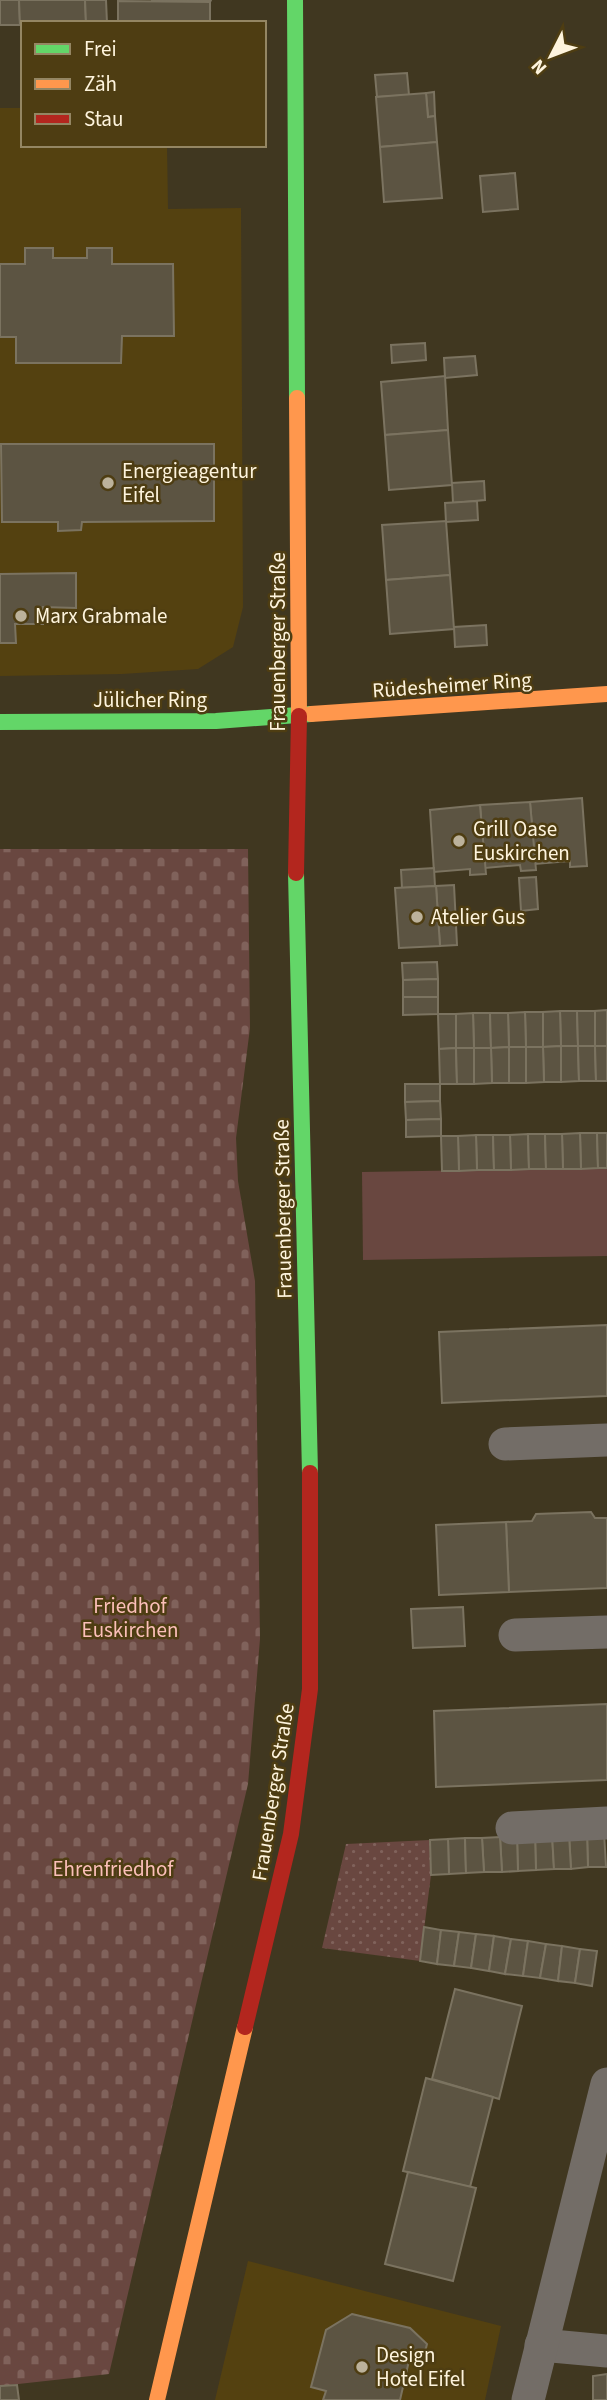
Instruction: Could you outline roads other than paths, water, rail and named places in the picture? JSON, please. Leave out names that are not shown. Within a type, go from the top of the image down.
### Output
[{"type":"main road","name":"Frauenberger Straße","points":[[157,2400],[291,1835],[310,1689],[311,1517],[295,819],[299,716],[295,0]]},
{"type":"main road","name":"Rüdesheimer Ring","points":[[299,716],[607,694]]},
{"type":"main road","name":"Jülicher Ring","points":[[0,722],[216,722],[299,716]]},
{"type":"street","points":[[505,1444],[607,1440]]},
{"type":"street","points":[[515,1635],[607,1632]]},
{"type":"street","points":[[512,1828],[607,1823]]},
{"type":"street","points":[[528,2400],[607,2084]]},
{"type":"street","points":[[541,2345],[607,2351]]},
{"type":"place","name":"Energieagentur Eifel","points":[[108,483]]},
{"type":"place","name":"Marx Grabmale","points":[[21,616]]},
{"type":"place","name":"Grill Oase Euskirchen","points":[[459,841]]},
{"type":"place","name":"Atelier Gus","points":[[417,917]]},
{"type":"place","name":"Design Hotel Eifel","points":[[362,2367]]},
{"type":"park label","name":"Friedhof Euskirchen","points":[[130,1618]]},
{"type":"park label","name":"Ehrenfriedhof","points":[[113,1869]]}]
